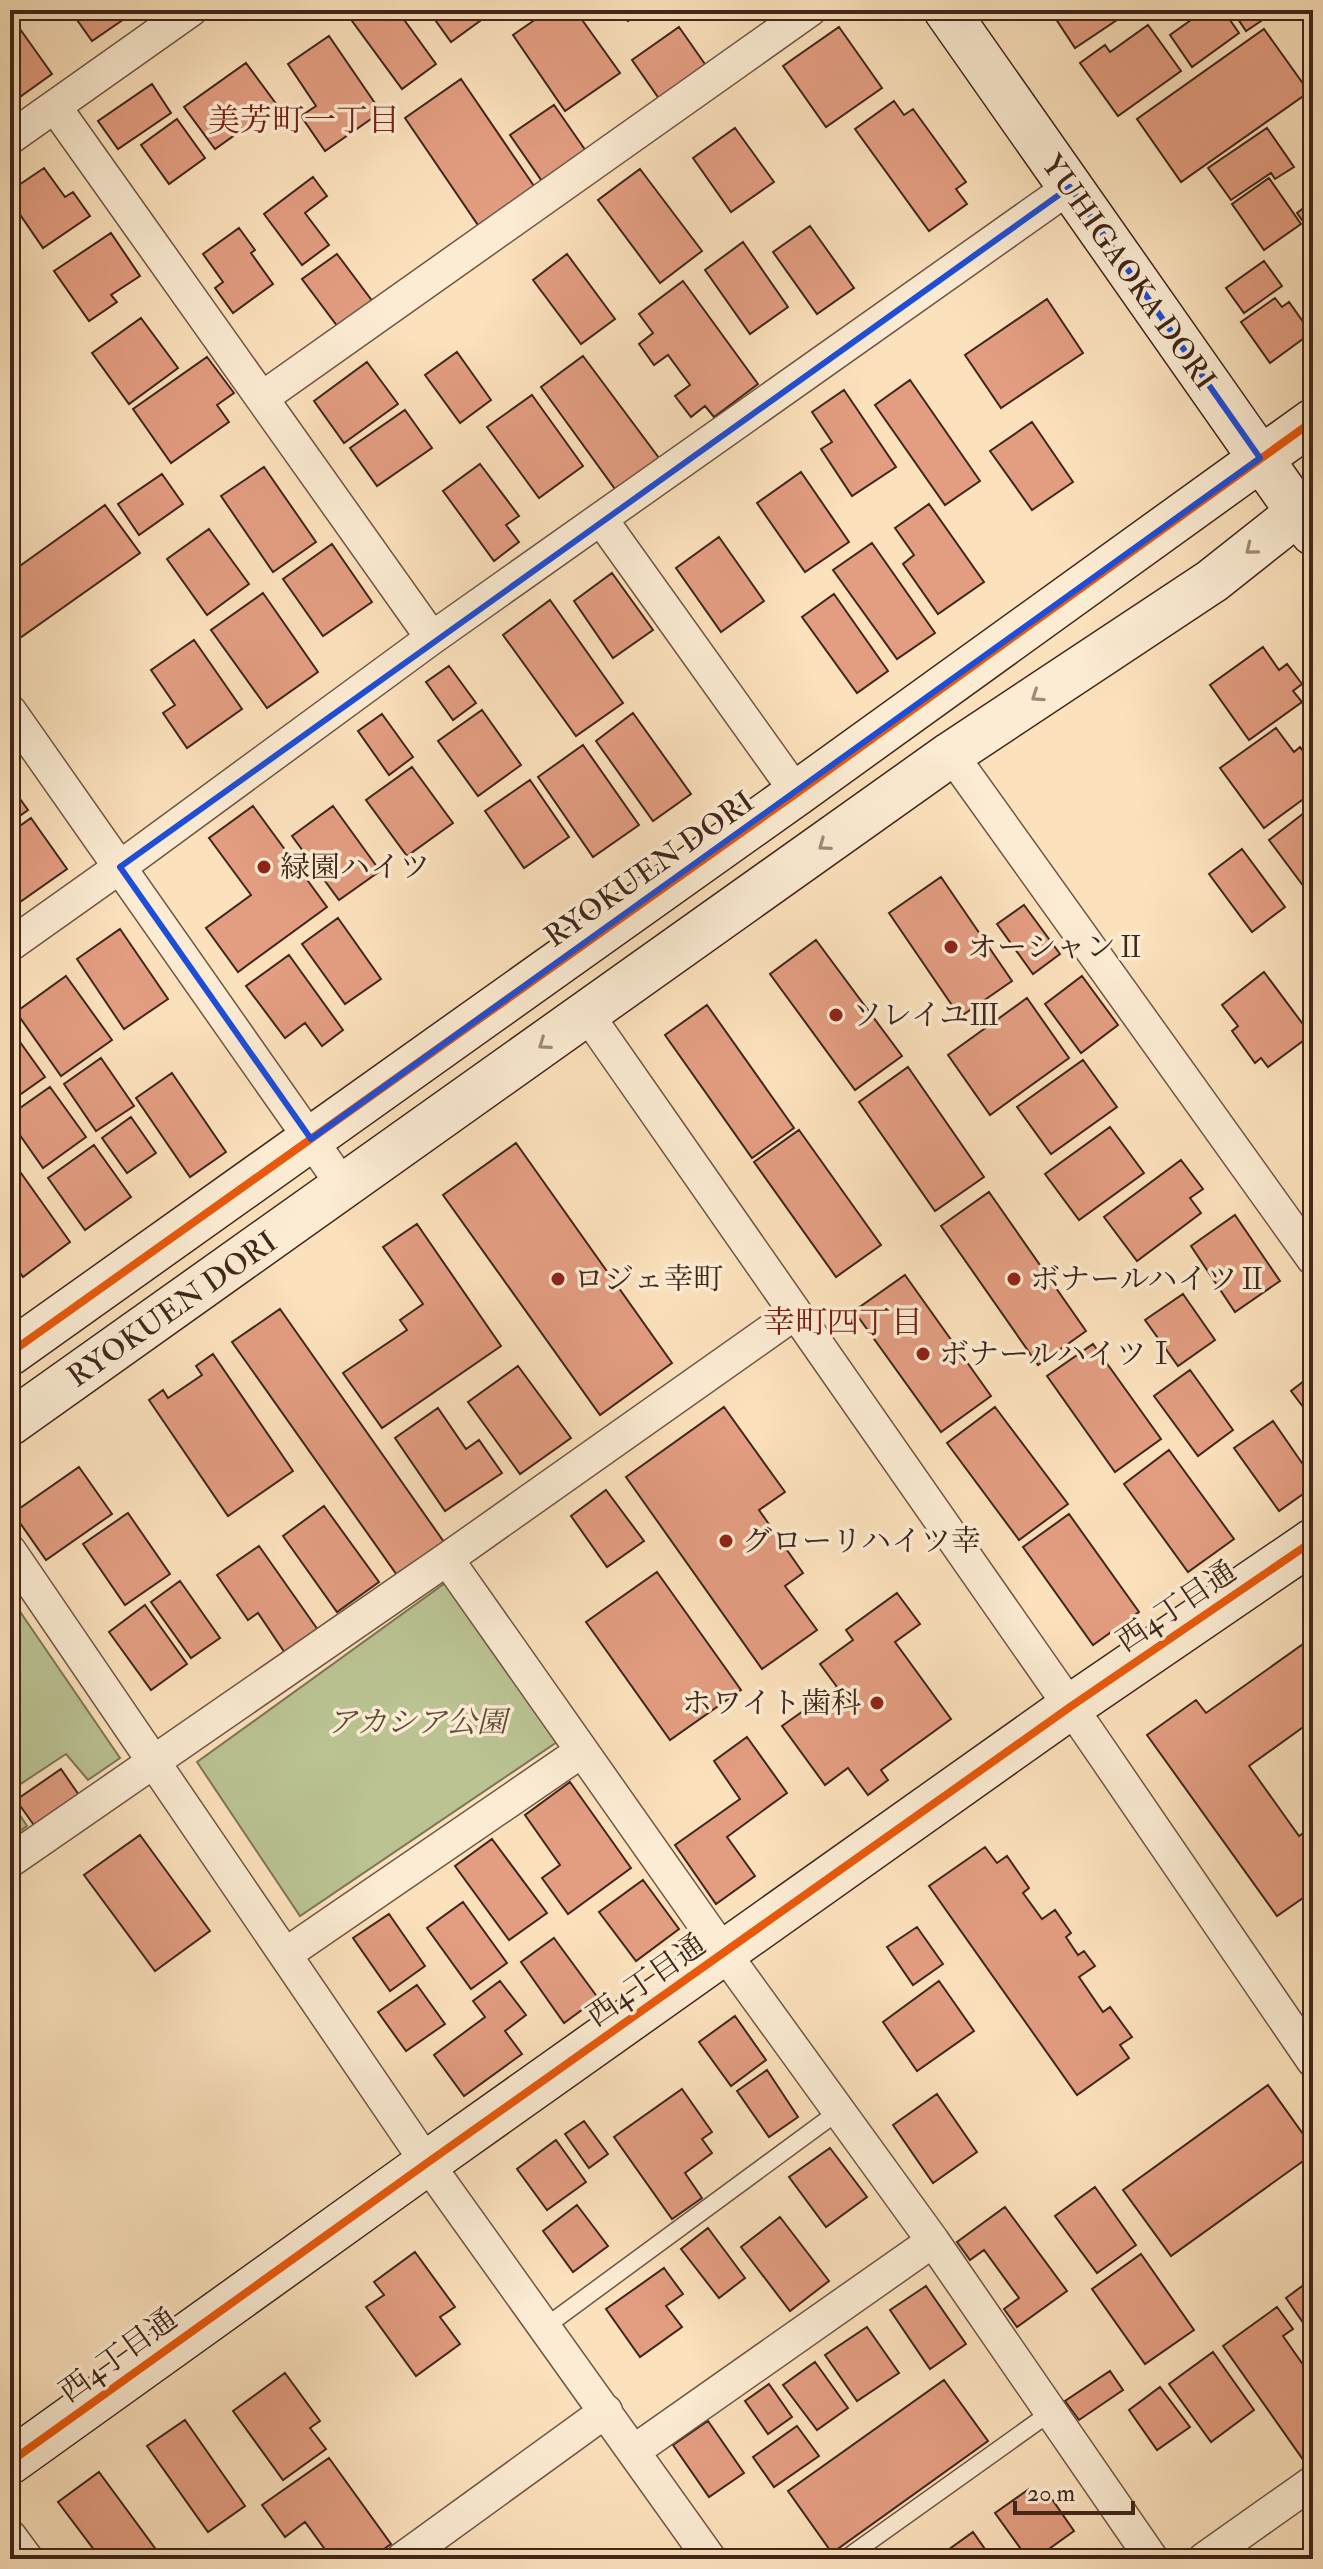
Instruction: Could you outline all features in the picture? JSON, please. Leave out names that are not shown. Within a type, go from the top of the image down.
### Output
[{"type":"street","points":[[10,138],[191,10]]},
{"type":"street","points":[[262,398],[810,10]]},
{"type":"street","name":"YUHIGAOKA DORI","points":[[946,10],[1260,458],[1308,515]]},
{"type":"street","points":[[55,107],[432,638]]},
{"type":"street","points":[[10,945],[432,638],[1070,187]]},
{"type":"street","name":"RYOKUEN DORI","points":[[10,1353],[1313,421]]},
{"type":"street","name":"RYOKUEN DORI","points":[[10,1423],[951,754],[1308,515]]},
{"type":"street","points":[[601,519],[797,793]]},
{"type":"street","points":[[10,711],[344,1187]]},
{"type":"street","points":[[951,754],[1313,1259]]},
{"type":"street","points":[[587,1014],[1313,2061]]},
{"type":"street","points":[[10,1861],[794,1314]]},
{"type":"street","name":"西4丁目通","points":[[10,2462],[1070,1707],[1313,1541]]},
{"type":"street","points":[[10,1551],[427,2163],[710,2559]]},
{"type":"street","points":[[447,1559],[725,1954],[933,2241],[1152,2559]]},
{"type":"street","points":[[286,1954],[582,1751]]},
{"type":"street","points":[[634,2451],[933,2241]]},
{"type":"street","points":[[402,2559],[606,2411]]},
{"type":"street","points":[[1204,2559],[1313,2482]]},
{"type":"street","points":[[10,2536],[27,2559]]},
{"type":"lane","points":[[545,2327],[839,2111]]},
{"type":"lane","points":[[845,2559],[1051,2412]]},
{"type":"highlighted area","points":[[1070,187],[1260,458],[311,1139],[120,867]]},
{"type":"green space","name":"アカシア公園","points":[[448,1581],[560,1740],[300,1916],[197,1762]]},
{"type":"green space","points":[[10,1597],[120,1758],[88,1780],[66,1754],[10,1791]]},
{"type":"green space","points":[[10,1800],[27,1826],[10,1838]]},
{"type":"building","points":[[70,10],[122,10],[127,17],[92,41]]},
{"type":"building","points":[[344,10],[397,10],[436,64],[402,89]]},
{"type":"building","points":[[428,10],[495,10],[451,42]]},
{"type":"building","points":[[549,10],[575,10],[620,73],[565,111],[513,35]]},
{"type":"building","points":[[620,10],[643,10],[628,21]]},
{"type":"building","points":[[1050,10],[1110,10],[1117,20],[1075,48]]},
{"type":"building","points":[[1205,10],[1223,10],[1239,33],[1192,67],[1170,35]]},
{"type":"building","points":[[1232,10],[1253,10],[1261,21],[1246,31]]},
{"type":"building","points":[[10,15],[52,74],[10,104]]},
{"type":"building","points":[[1148,25],[1181,71],[1118,116],[1080,63],[1105,45],[1110,52]]},
{"type":"building","points":[[679,27],[707,67],[660,100],[632,60]]},
{"type":"building","points":[[839,27],[882,88],[826,127],[783,66]]},
{"type":"building","points":[[1264,29],[1309,92],[1181,182],[1137,119]]},
{"type":"building","points":[[329,36],[381,112],[325,151],[301,116],[316,106],[288,64]]},
{"type":"building","points":[[246,63],[277,105],[215,149],[184,107]]},
{"type":"building","points":[[461,79],[536,189],[480,228],[405,118]]},
{"type":"building","points":[[152,84],[171,113],[118,149],[98,121]]},
{"type":"building","points":[[894,101],[904,115],[913,109],[966,182],[956,189],[967,204],[929,231],[855,129]]},
{"type":"building","points":[[554,105],[588,154],[544,184],[510,135]]},
{"type":"building","points":[[177,119],[205,158],[169,184],[141,145]]},
{"type":"building","points":[[735,128],[774,182],[731,212],[693,158]]},
{"type":"building","points":[[1267,128],[1294,167],[1275,179],[1271,173],[1231,200],[1208,168]]},
{"type":"building","points":[[44,168],[65,197],[73,192],[90,216],[43,248],[10,200],[10,191]]},
{"type":"building","points":[[640,169],[702,251],[660,283],[598,200]]},
{"type":"building","points":[[313,177],[327,196],[305,213],[329,245],[302,265],[264,214]]},
{"type":"building","points":[[1269,178],[1301,224],[1264,250],[1232,204]]},
{"type":"building","points":[[1313,201],[1313,223],[1307,227],[1297,213]]},
{"type":"building","points":[[810,226],[854,288],[817,314],[773,252]]},
{"type":"building","points":[[239,228],[255,250],[251,253],[273,284],[233,313],[215,288],[223,282],[203,254]]},
{"type":"building","points":[[111,233],[140,276],[111,295],[117,302],[89,321],[54,271]]},
{"type":"building","points":[[743,242],[788,307],[750,334],[705,270]]},
{"type":"building","points":[[337,254],[373,302],[338,327],[302,279]]},
{"type":"building","points":[[567,254],[615,319],[581,344],[533,280]]},
{"type":"building","points":[[1264,261],[1282,286],[1244,313],[1226,288]]},
{"type":"building","points":[[683,281],[758,384],[714,417],[705,406],[691,417],[675,396],[690,385],[668,355],[654,365],[639,344],[653,333],[639,314]]},
{"type":"building","points":[[1275,298],[1282,307],[1289,302],[1311,333],[1270,363],[1241,322]]},
{"type":"building","points":[[1047,299],[1083,353],[1001,408],[965,355]]},
{"type":"building","points":[[141,318],[178,368],[129,404],[92,353]]},
{"type":"building","points":[[457,352],[491,400],[460,423],[425,375]]},
{"type":"building","points":[[583,356],[659,458],[615,489],[541,387]]},
{"type":"building","points":[[207,357],[234,393],[217,405],[229,422],[171,463],[133,409]]},
{"type":"building","points":[[367,362],[398,404],[344,443],[314,401]]},
{"type":"building","points":[[910,380],[980,481],[945,505],[875,405]]},
{"type":"building","points":[[844,390],[896,467],[852,496],[821,449],[832,442],[812,412]]},
{"type":"building","points":[[532,395],[583,466],[539,498],[487,427]]},
{"type":"building","points":[[405,410],[432,448],[377,486],[350,448]]},
{"type":"building","points":[[1032,422],[1073,482],[1032,510],[990,451]]},
{"type":"building","points":[[480,464],[519,516],[506,525],[519,542],[494,561],[443,491]]},
{"type":"building","points":[[264,467],[316,542],[273,572],[221,496]]},
{"type":"building","points":[[801,472],[849,542],[805,572],[757,503]]},
{"type":"building","points":[[162,474],[183,504],[139,535],[118,504]]},
{"type":"building","points":[[929,504],[984,582],[938,614],[903,564],[914,555],[895,528]]},
{"type":"building","points":[[105,505],[140,553],[10,645],[10,573]]},
{"type":"building","points":[[209,529],[249,584],[207,615],[167,559]]},
{"type":"building","points":[[719,537],[764,601],[721,632],[676,568]]},
{"type":"building","points":[[872,543],[935,633],[897,659],[833,570]]},
{"type":"building","points":[[332,544],[372,602],[323,636],[283,579]]},
{"type":"building","points":[[612,573],[653,630],[613,658],[574,601]]},
{"type":"building","points":[[263,593],[318,672],[267,708],[211,630]]},
{"type":"building","points":[[834,594],[888,671],[857,693],[802,617]]},
{"type":"building","points":[[550,600],[623,703],[576,736],[503,635]]},
{"type":"building","points":[[194,640],[242,709],[187,748],[163,713],[175,705],[151,670]]},
{"type":"building","points":[[1263,647],[1279,670],[1287,664],[1302,684],[1293,691],[1302,702],[1249,740],[1210,685]]},
{"type":"building","points":[[449,666],[476,703],[453,720],[426,682]]},
{"type":"building","points":[[482,710],[521,765],[478,796],[438,741]]},
{"type":"building","points":[[633,713],[691,794],[653,821],[596,741]]},
{"type":"building","points":[[382,714],[413,757],[389,775],[358,731]]},
{"type":"building","points":[[1276,728],[1294,752],[1300,747],[1313,765],[1307,771],[1313,780],[1313,792],[1264,828],[1220,768]]},
{"type":"building","points":[[583,745],[639,825],[593,857],[538,777]]},
{"type":"building","points":[[412,767],[453,823],[407,856],[366,800]]},
{"type":"building","points":[[530,780],[569,837],[524,868],[485,811]]},
{"type":"building","points":[[10,785],[28,810],[10,823]]},
{"type":"building","name":"緑園ハイツ","points":[[253,806],[327,907],[238,972],[206,928],[251,895],[209,838]]},
{"type":"building","points":[[333,806],[380,871],[339,900],[292,836]]},
{"type":"building","points":[[1313,806],[1313,899],[1269,840]]},
{"type":"building","points":[[31,818],[67,869],[10,909],[10,833]]},
{"type":"building","points":[[1242,849],[1285,907],[1252,932],[1209,874]]},
{"type":"building","name":"オーシャンⅡ","points":[[941,877],[1012,981],[960,1017],[889,913]]},
{"type":"building","points":[[1024,905],[1060,954],[1033,974],[997,924]]},
{"type":"building","points":[[338,918],[381,979],[345,1004],[302,944]]},
{"type":"building","points":[[120,929],[168,999],[124,1029],[77,959]]},
{"type":"building","name":"ソレイユⅢ","points":[[816,940],[902,1056],[855,1090],[770,974]]},
{"type":"building","points":[[289,955],[343,1030],[322,1046],[305,1023],[285,1038],[246,986]]},
{"type":"building","points":[[1264,972],[1311,1035],[1268,1067],[1261,1058],[1255,1063],[1232,1031],[1238,1026],[1222,1005]]},
{"type":"building","points":[[66,976],[112,1040],[61,1076],[16,1012]]},
{"type":"building","points":[[1082,976],[1118,1025],[1081,1053],[1045,1004]]},
{"type":"building","points":[[1027,998],[1069,1058],[990,1115],[948,1055]]},
{"type":"building","points":[[707,1005],[794,1128],[752,1158],[665,1035]]},
{"type":"building","points":[[10,1028],[45,1077],[18,1096],[10,1085]]},
{"type":"building","points":[[101,1058],[134,1106],[96,1131],[64,1084]]},
{"type":"building","points":[[1083,1060],[1117,1107],[1051,1154],[1017,1107]]},
{"type":"building","points":[[908,1067],[984,1177],[935,1211],[859,1102]]},
{"type":"building","points":[[172,1073],[226,1152],[190,1177],[136,1098]]},
{"type":"building","points":[[50,1087],[86,1137],[43,1168],[10,1121],[10,1115]]},
{"type":"building","points":[[131,1117],[156,1153],[127,1173],[102,1138]]},
{"type":"building","points":[[1110,1127],[1144,1173],[1079,1220],[1045,1174]]},
{"type":"building","points":[[799,1130],[881,1245],[836,1277],[754,1162]]},
{"type":"building","name":"ロジェ幸町","points":[[516,1143],[672,1363],[600,1415],[443,1195]]},
{"type":"building","points":[[94,1145],[131,1197],[85,1230],[48,1178]]},
{"type":"building","points":[[1181,1160],[1203,1189],[1190,1198],[1201,1213],[1137,1261],[1104,1217]]},
{"type":"building","points":[[16,1166],[70,1242],[23,1277],[10,1258],[10,1170]]},
{"type":"building","name":"ボナールハイツⅡ","points":[[989,1192],[1086,1331],[1038,1365],[941,1226]]},
{"type":"building","points":[[1235,1215],[1280,1281],[1235,1312],[1191,1246]]},
{"type":"building","points":[[417,1224],[501,1346],[382,1428],[343,1373],[407,1330],[400,1320],[423,1304],[383,1247]]},
{"type":"building","name":"ボナールハイツⅠ","points":[[905,1275],[991,1396],[941,1432],[854,1311]]},
{"type":"building","points":[[1183,1294],[1215,1340],[1178,1366],[1145,1320]]},
{"type":"building","points":[[280,1309],[444,1542],[397,1575],[232,1342]]},
{"type":"building","points":[[1093,1344],[1161,1439],[1115,1472],[1047,1376]]},
{"type":"building","points":[[213,1354],[293,1471],[228,1516],[149,1400],[163,1390],[168,1398],[202,1375],[196,1366]]},
{"type":"building","points":[[518,1366],[571,1438],[520,1474],[468,1402]]},
{"type":"building","points":[[1190,1370],[1233,1430],[1198,1456],[1154,1396]]},
{"type":"building","points":[[1313,1374],[1313,1420],[1291,1391]]},
{"type":"building","name":"グローリハイツ幸","points":[[724,1407],[785,1492],[759,1510],[803,1573],[785,1586],[817,1630],[762,1669],[626,1477]]},
{"type":"building","points":[[995,1407],[1068,1504],[1019,1540],[947,1443]]},
{"type":"building","points":[[438,1408],[466,1449],[479,1440],[502,1473],[445,1511],[395,1438]]},
{"type":"building","points":[[1273,1421],[1313,1479],[1313,1487],[1279,1511],[1234,1448]]},
{"type":"building","points":[[1169,1450],[1234,1539],[1188,1572],[1124,1484]]},
{"type":"building","points":[[79,1467],[112,1514],[46,1560],[13,1513]]},
{"type":"building","points":[[606,1490],[644,1541],[607,1567],[571,1516]]},
{"type":"building","points":[[324,1506],[379,1582],[337,1612],[283,1536]]},
{"type":"building","points":[[128,1513],[170,1574],[125,1605],[83,1544]]},
{"type":"building","points":[[1069,1514],[1139,1612],[1093,1645],[1023,1547]]},
{"type":"building","points":[[259,1546],[318,1630],[285,1653],[258,1613],[248,1620],[217,1575]]},
{"type":"building","points":[[657,1572],[741,1690],[670,1740],[586,1622]]},
{"type":"building","points":[[180,1581],[220,1638],[191,1658],[151,1602]]},
{"type":"building","name":"ホワイト歯科","points":[[897,1593],[920,1624],[895,1642],[951,1719],[881,1770],[888,1780],[868,1795],[848,1768],[825,1785],[782,1726],[837,1687],[820,1664],[853,1640],[846,1630]]},
{"type":"building","points":[[145,1605],[187,1664],[151,1690],[109,1632]]},
{"type":"building","points":[[1313,1637],[1313,1720],[1249,1766],[1299,1836],[1310,1828],[1313,1832],[1313,1891],[1277,1916],[1147,1735],[1196,1700],[1206,1713]]},
{"type":"building","points":[[747,1737],[787,1793],[727,1837],[755,1876],[716,1904],[675,1845],[740,1799],[714,1761]]},
{"type":"building","points":[[61,1769],[81,1798],[36,1828],[16,1800]]},
{"type":"building","points":[[570,1782],[631,1868],[568,1914],[542,1878],[560,1865],[525,1815]]},
{"type":"building","points":[[140,1835],[210,1931],[155,1971],[84,1875]]},
{"type":"building","points":[[492,1839],[547,1913],[509,1940],[455,1866]]},
{"type":"building","points":[[985,1847],[997,1863],[1007,1856],[1029,1888],[1023,1893],[1042,1919],[1055,1910],[1071,1933],[1066,1937],[1078,1955],[1084,1951],[1095,1966],[1079,1977],[1103,2012],[1110,2007],[1132,2037],[1120,2045],[1129,2058],[1077,2095],[929,1886]]},
{"type":"building","points":[[643,1880],[679,1929],[636,1961],[599,1912]]},
{"type":"building","points":[[463,1902],[507,1963],[471,1989],[427,1928]]},
{"type":"building","points":[[389,1914],[425,1966],[390,1991],[353,1938]]},
{"type":"building","points":[[917,1927],[943,1964],[913,1985],[887,1947]]},
{"type":"building","points":[[554,1938],[598,1998],[564,2023],[521,1962]]},
{"type":"building","points":[[500,1981],[526,2015],[505,2031],[522,2054],[464,2096],[434,2055],[485,2017],[473,2001]]},
{"type":"building","points":[[939,1981],[974,2031],[917,2071],[883,2022]]},
{"type":"building","points":[[417,1985],[445,2024],[406,2051],[378,2012]]},
{"type":"building","points":[[735,2016],[766,2060],[731,2086],[699,2042]]},
{"type":"building","points":[[767,2070],[798,2117],[769,2137],[737,2091]]},
{"type":"building","points":[[1268,2085],[1313,2148],[1313,2154],[1171,2256],[1123,2190]]},
{"type":"building","points":[[682,2089],[712,2132],[702,2139],[712,2153],[685,2173],[702,2198],[672,2219],[614,2137]]},
{"type":"building","points":[[937,2094],[977,2152],[933,2183],[893,2125]]},
{"type":"building","points":[[584,2121],[608,2154],[589,2168],[565,2134]]},
{"type":"building","points":[[556,2140],[586,2182],[547,2210],[517,2169]]},
{"type":"building","points":[[830,2148],[867,2197],[826,2227],[789,2177]]},
{"type":"building","points":[[1095,2187],[1136,2245],[1097,2273],[1055,2216]]},
{"type":"building","points":[[577,2205],[608,2246],[573,2272],[543,2231]]},
{"type":"building","points":[[1005,2207],[1067,2291],[1017,2327],[1004,2309],[1019,2298],[984,2250],[970,2260],[957,2242]]},
{"type":"building","points":[[780,2217],[829,2281],[790,2311],[741,2247]]},
{"type":"building","points":[[708,2228],[745,2278],[719,2298],[681,2249]]},
{"type":"building","points":[[415,2252],[455,2307],[440,2317],[460,2344],[416,2376],[366,2307],[384,2295],[374,2282]]},
{"type":"building","points":[[1141,2254],[1194,2330],[1145,2364],[1092,2289]]},
{"type":"building","points":[[664,2268],[683,2294],[666,2306],[682,2327],[640,2357],[606,2309]]},
{"type":"building","points":[[1313,2278],[1313,2337],[1286,2298]]},
{"type":"building","points":[[926,2286],[966,2344],[930,2369],[890,2310]]},
{"type":"building","points":[[1277,2307],[1293,2329],[1283,2336],[1313,2379],[1313,2454],[1304,2461],[1223,2346]]},
{"type":"building","points":[[867,2327],[899,2373],[857,2401],[825,2355]]},
{"type":"building","points":[[1213,2352],[1254,2410],[1211,2442],[1169,2384]]},
{"type":"building","points":[[815,2362],[848,2408],[817,2430],[783,2385]]},
{"type":"building","points":[[1110,2371],[1123,2390],[1079,2420],[1065,2401]]},
{"type":"building","points":[[285,2373],[320,2421],[310,2428],[326,2449],[283,2480],[233,2411]]},
{"type":"building","points":[[944,2380],[988,2441],[832,2553],[788,2491]]},
{"type":"building","points":[[769,2384],[792,2417],[768,2434],[745,2401]]},
{"type":"building","points":[[1160,2387],[1190,2427],[1157,2450],[1129,2410]]},
{"type":"building","points":[[185,2420],[245,2506],[208,2532],[147,2446]]},
{"type":"building","points":[[708,2421],[744,2473],[709,2497],[673,2445]]},
{"type":"building","points":[[797,2426],[819,2456],[774,2487],[753,2457]]},
{"type":"building","points":[[329,2458],[391,2544],[370,2559],[332,2559],[305,2522],[285,2537],[262,2505]]},
{"type":"building","points":[[99,2472],[163,2559],[101,2559],[58,2502]]},
{"type":"building","points":[[1029,2489],[1036,2500],[1047,2492],[1074,2531],[1035,2559],[1028,2559],[995,2513]]},
{"type":"building","points":[[973,2532],[992,2559],[944,2559],[941,2555]]},
{"type":"building","points":[[1095,2551],[1101,2559],[1084,2559]]},
{"type":"cycle path","points":[[10,1353],[1313,421]]},
{"type":"cycle path","points":[[10,2462],[1070,1707],[1313,1541]]},
{"type":"place","name":"緑園ハイツ","points":[[264,867]]},
{"type":"place","name":"オーシャンⅡ","points":[[951,947]]},
{"type":"place","name":"ソレイユⅢ","points":[[836,1015]]},
{"type":"place","name":"ロジェ幸町","points":[[558,1279]]},
{"type":"place","name":"ボナールハイツⅡ","points":[[1014,1279]]},
{"type":"place","name":"ボナールハイツⅠ","points":[[923,1354]]},
{"type":"place","name":"グローリハイツ幸","points":[[726,1541]]},
{"type":"place","name":"ホワイト歯科","points":[[877,1703]]},
{"type":"district","name":"美芳町一丁目","points":[[304,120]]},
{"type":"district","name":"幸町四丁目","points":[[843,1322]]}]
